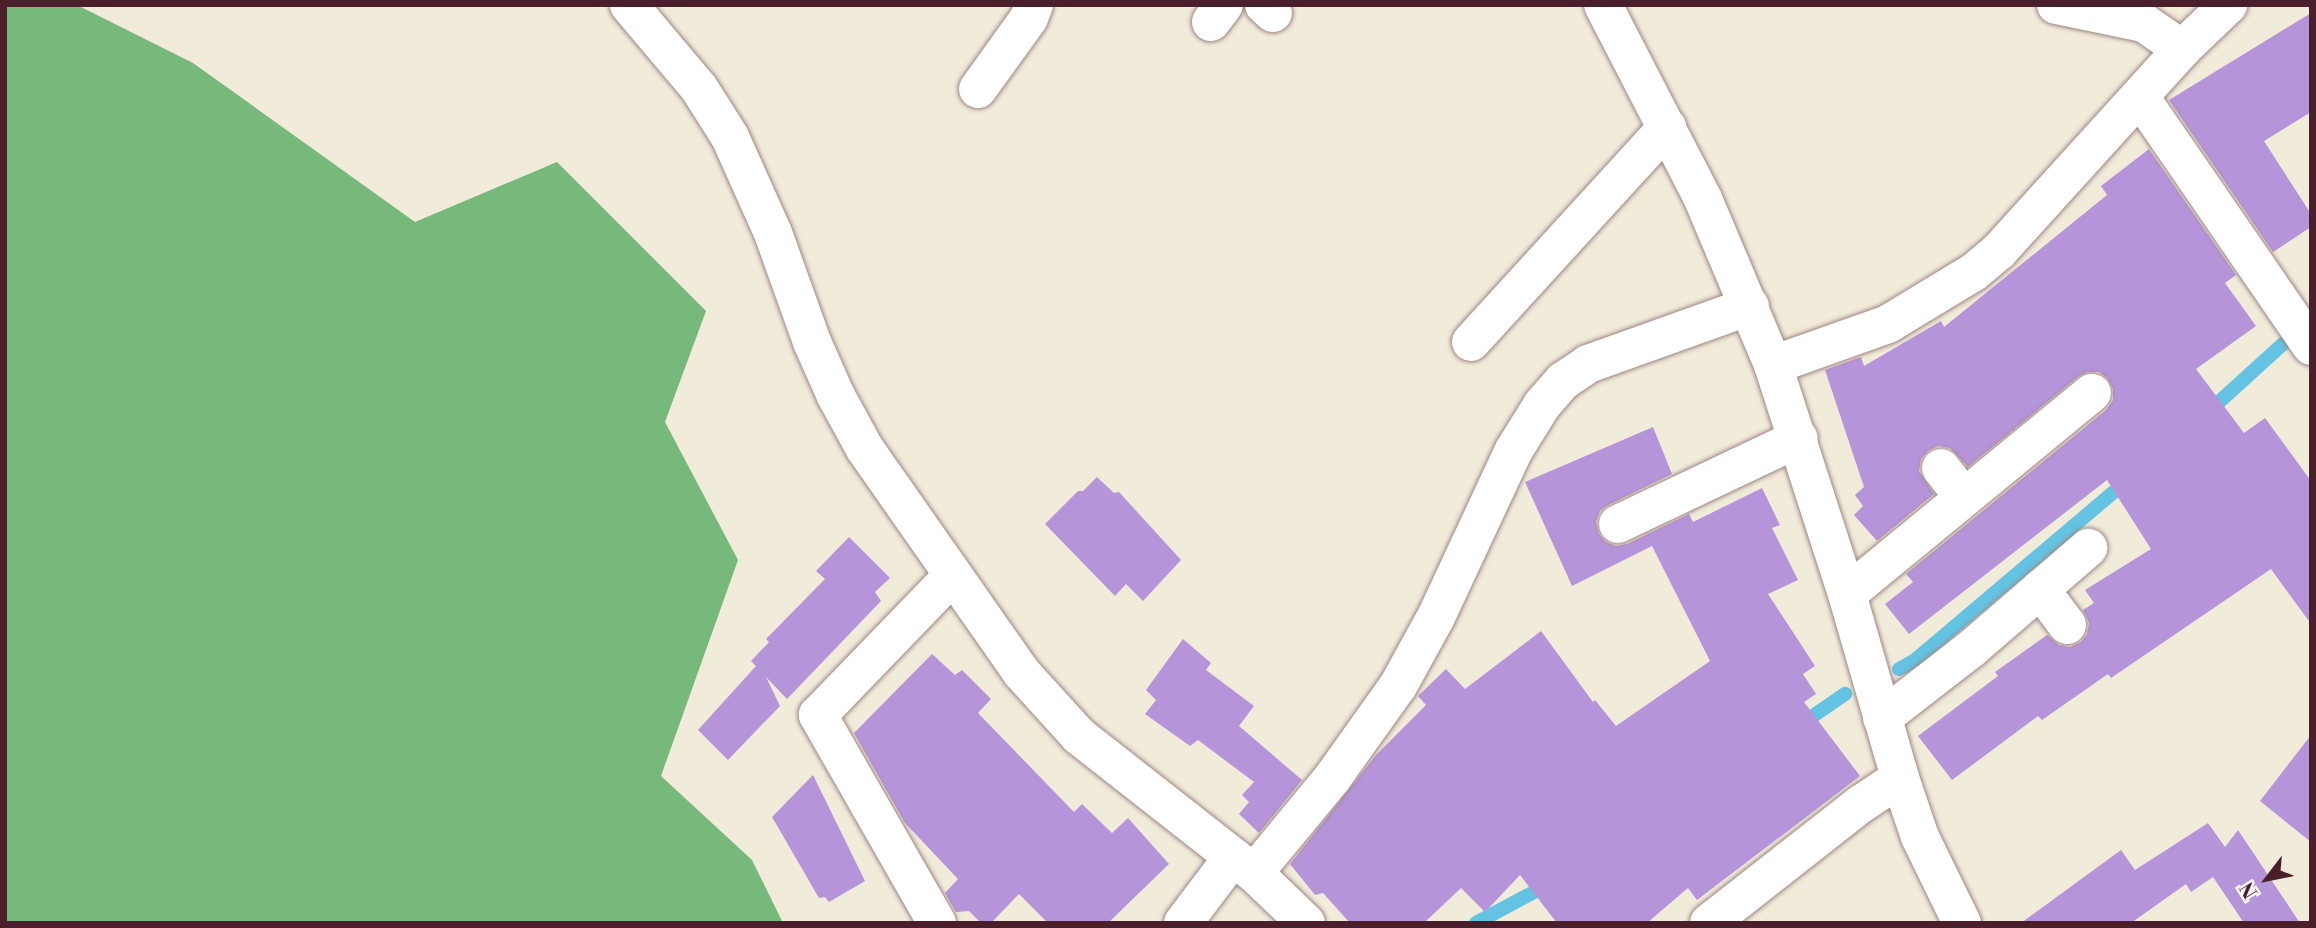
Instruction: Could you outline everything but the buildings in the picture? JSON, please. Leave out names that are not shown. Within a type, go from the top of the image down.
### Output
[{"type":"street","points":[[629,5],[699,88],[730,137],[753,184],[812,342],[836,396],[865,449],[1021,672],[1079,736],[1244,865],[1306,923]]},
{"type":"street","points":[[978,89],[1030,18],[1034,5]]},
{"type":"street","points":[[1603,5],[1703,199],[1750,306],[1799,438],[1899,778],[1930,860],[1962,923]]},
{"type":"street","points":[[2056,5],[2144,23],[2182,49]]},
{"type":"street","points":[[1773,365],[1888,324],[1974,272],[1999,251],[2182,49],[2228,5]]},
{"type":"street","points":[[2140,97],[2311,346]]},
{"type":"street","points":[[1471,342],[1667,127]]},
{"type":"street","points":[[1183,923],[1333,777],[1404,676],[1436,617],[1514,450],[1542,405],[1563,381],[1588,364],[1750,306]]},
{"type":"street","points":[[1847,594],[1952,483],[2092,393]]},
{"type":"street","points":[[1618,524],[1799,438]]},
{"type":"street","points":[[1882,718],[1971,649],[2088,548]]},
{"type":"street","points":[[937,923],[818,715],[952,576]]},
{"type":"street","points":[[2040,589],[2067,625]]},
{"type":"street","points":[[1709,923],[1861,804],[1899,778]]},
{"type":"green space","points":[[5,5],[77,5],[193,63],[415,222],[557,162],[706,311],[665,422],[738,560],[661,776],[752,860],[783,923],[5,923]]},
{"type":"waterway","points":[[2207,413],[2284,343]]},
{"type":"waterway","points":[[1899,669],[1915,660],[2127,481]]},
{"type":"waterway","points":[[1800,725],[1845,694]]},
{"type":"waterway","points":[[1476,923],[1549,884]]}]
